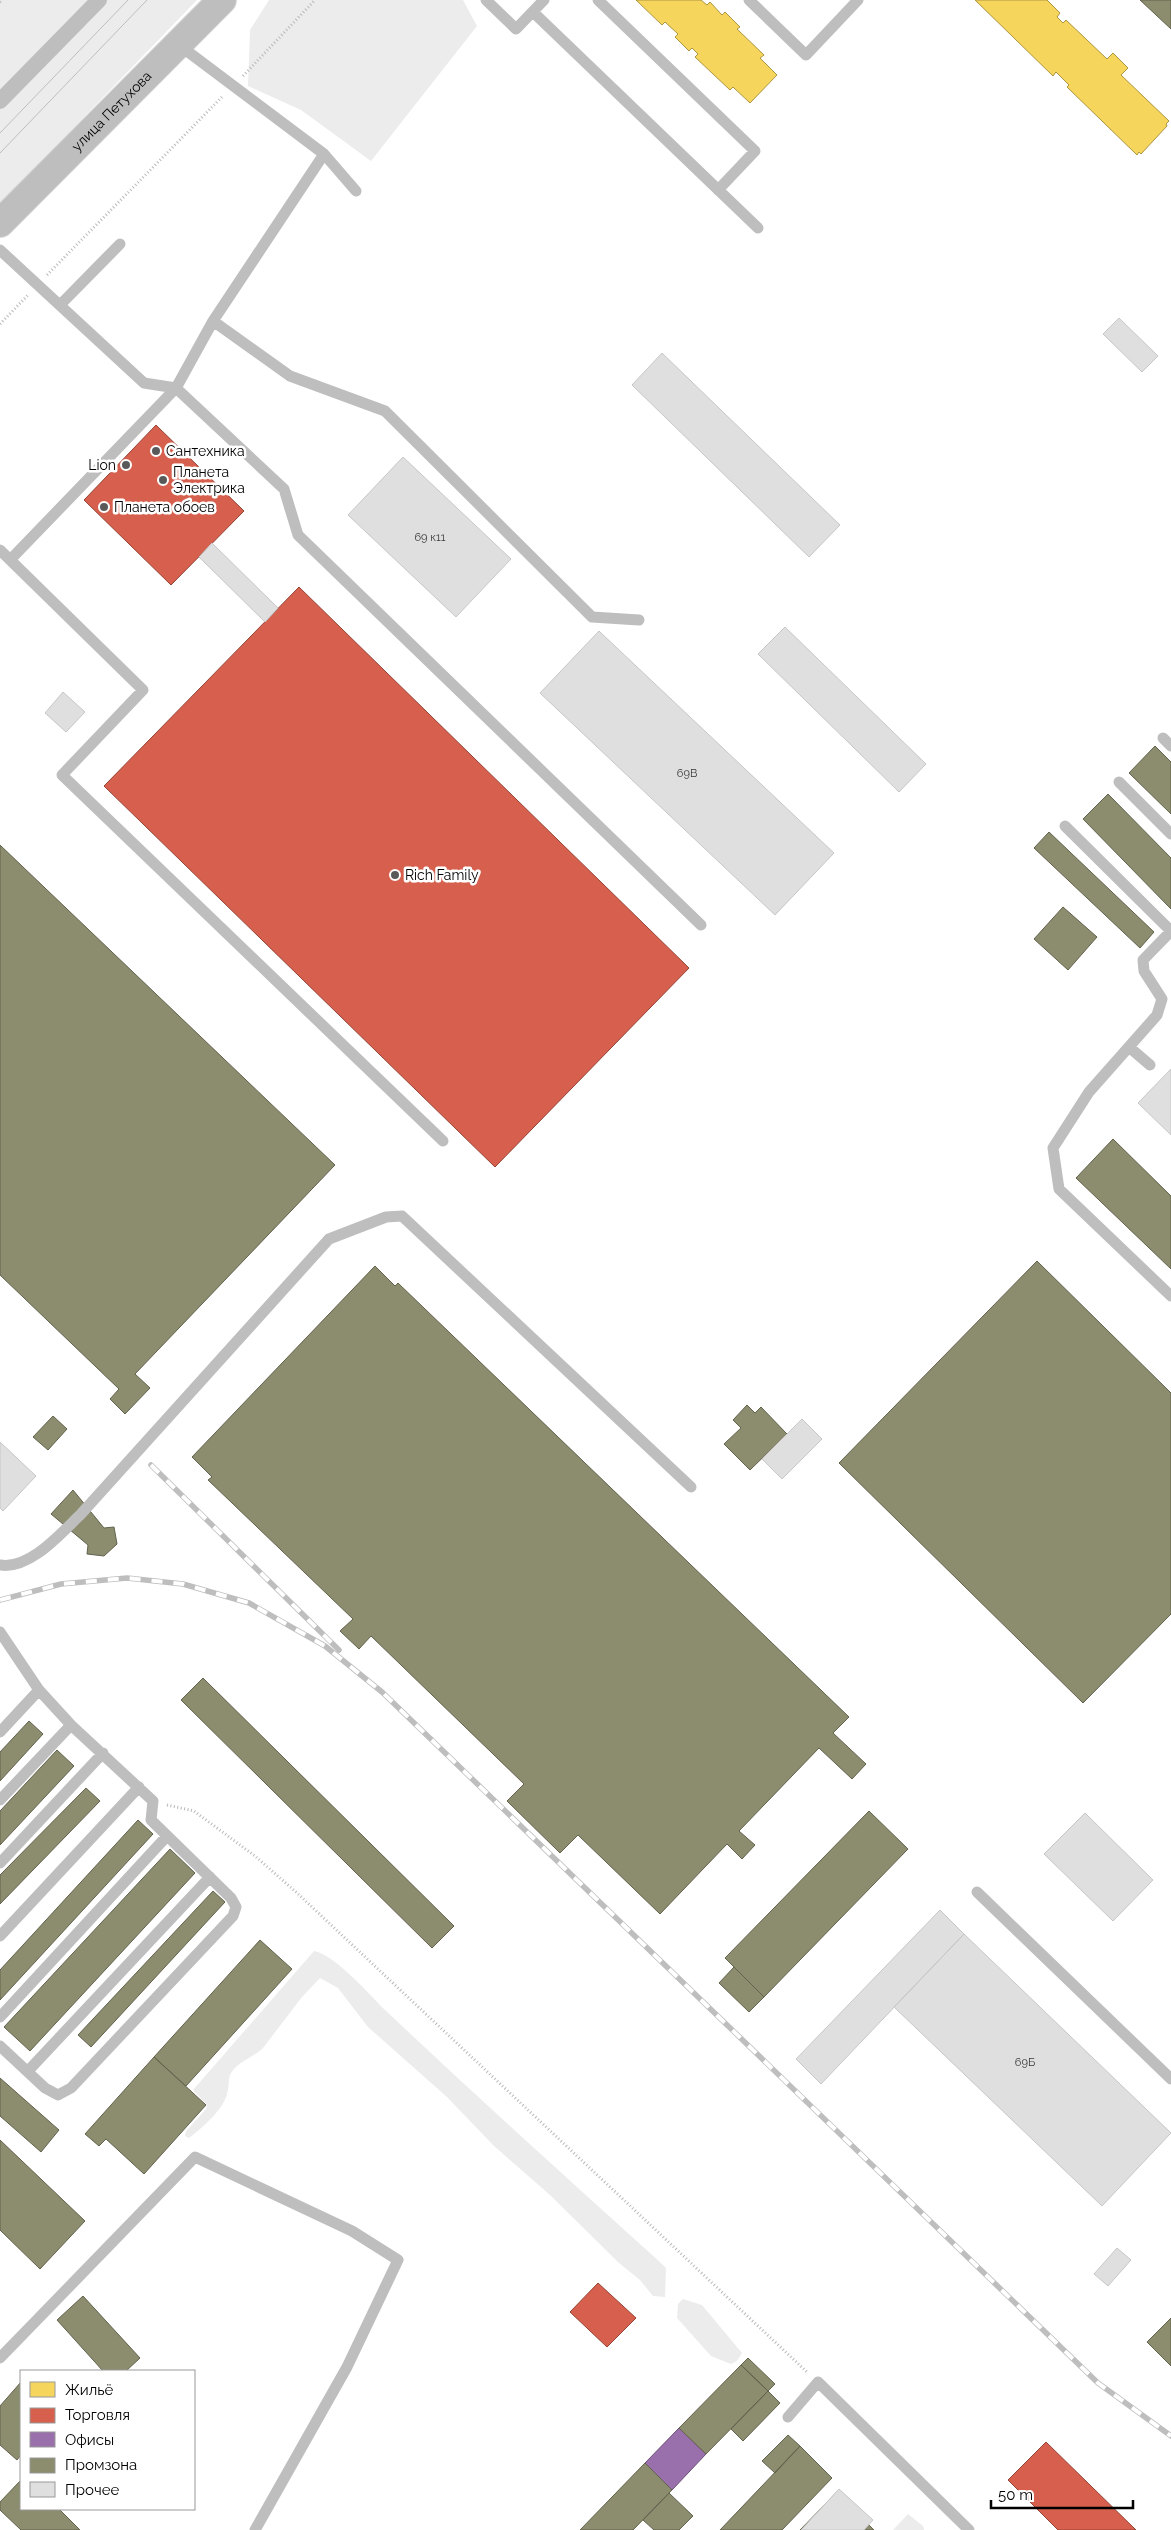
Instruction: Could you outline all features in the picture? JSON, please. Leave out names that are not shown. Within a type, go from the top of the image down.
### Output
[{"type":"highway","name":"улица Петухова","points":[[0,223],[222,0]]},
{"type":"street","points":[[0,102],[99,0]]},
{"type":"lane","points":[[486,0],[516,29],[544,0]]},
{"type":"lane","points":[[598,0],[755,151],[718,190]]},
{"type":"lane","points":[[749,0],[806,54],[858,0]]},
{"type":"lane","points":[[533,12],[758,228]]},
{"type":"lane","points":[[179,45],[324,154],[356,191]]},
{"type":"lane","points":[[10,560],[176,388],[213,320],[324,154]]},
{"type":"lane","points":[[60,305],[120,244]]},
{"type":"lane","points":[[0,250],[144,383],[176,388],[284,489],[298,535],[702,925]]},
{"type":"lane","points":[[213,320],[290,376],[385,411],[592,617],[639,620]]},
{"type":"lane","points":[[0,550],[143,690],[62,775],[443,1142]]},
{"type":"lane","points":[[1118,782],[1171,834]]},
{"type":"lane","points":[[1065,826],[1171,931],[1143,960],[1144,971],[1162,999],[1157,1014],[1089,1092],[1053,1148],[1059,1189],[1171,1296]]},
{"type":"lane","points":[[1129,1047],[1150,1065]]},
{"type":"lane","points":[[0,1565],[8,1566],[44,1550],[81,1514],[329,1238],[386,1217],[402,1216],[692,1487]]},
{"type":"lane","points":[[0,1632],[39,1690],[71,1724],[153,1801],[151,1820],[231,1898],[236,1907],[233,1916],[71,2088],[58,2095],[45,2088],[0,2046]]},
{"type":"lane","points":[[0,1732],[39,1690]]},
{"type":"lane","points":[[0,1800],[71,1724]]},
{"type":"lane","points":[[0,1863],[103,1753]]},
{"type":"lane","points":[[0,1936],[139,1787]]},
{"type":"lane","points":[[0,2016],[167,1836]]},
{"type":"lane","points":[[28,2071],[210,1877]]},
{"type":"lane","points":[[977,1892],[1171,2079]]},
{"type":"lane","points":[[0,2358],[195,2156],[352,2231],[398,2260],[347,2367],[255,2530]]},
{"type":"lane","points":[[788,2416],[818,2382],[969,2530]]},
{"type":"path","points":[[0,324],[315,0]]},
{"type":"path","points":[[153,1801],[194,1811],[255,1856],[296,1892],[818,2382]]},
{"type":"shaded area","points":[[0,0],[197,0],[0,204]]},
{"type":"shaded area","points":[[269,0],[463,0],[477,26],[371,161],[301,110],[248,86],[250,30]]},
{"type":"shaded area","points":[[314,1951],[331,1959],[341,1967],[453,2073],[661,2263],[666,2268],[665,2297],[653,2296],[640,2280],[619,2263],[550,2195],[494,2146],[447,2097],[368,2027],[338,1988],[320,1978],[302,1997],[263,2048],[232,2071],[229,2077],[228,2092],[217,2112],[189,2138],[185,2136],[186,2131],[206,2109],[207,2105],[193,2090]]},
{"type":"shaded area","points":[[683,2299],[702,2305],[742,2353],[737,2361],[731,2364],[711,2356],[677,2318],[678,2304]]},
{"type":"shaded area","points":[[908,2514],[923,2526],[924,2530],[893,2530]]},
{"type":"building: Жильё","points":[[636,0],[701,0],[707,5],[710,2],[722,15],[725,12],[740,27],[737,29],[764,55],[760,58],[777,75],[750,103],[733,87],[730,90],[695,57],[698,54],[692,48],[689,51],[675,37],[678,34],[665,22],[662,25]]},
{"type":"building: Жильё","points":[[975,0],[1047,0],[1060,13],[1057,17],[1063,23],[1066,20],[1107,59],[1113,53],[1128,68],[1121,75],[1169,121],[1166,124],[1167,126],[1141,154],[1139,152],[1137,155],[1067,87],[1069,85],[1056,72],[1053,76]]},
{"type":"building: Торговля","points":[[156,425],[244,511],[171,585],[84,500]]},
{"type":"building: Торговля","name":"Rich Family","points":[[299,587],[689,968],[495,1167],[104,786]]},
{"type":"building: Торговля","points":[[598,2283],[636,2318],[607,2347],[570,2312]]},
{"type":"building: Торговля","points":[[1046,2442],[1136,2530],[1058,2530],[1008,2480]]},
{"type":"building: Офисы","points":[[679,2428],[706,2454],[672,2490],[645,2463]]},
{"type":"building: Промзона","points":[[1140,0],[1171,0],[1171,29]]},
{"type":"building: Промзона","points":[[1155,746],[1171,762],[1171,814],[1129,773]]},
{"type":"building: Промзона","points":[[1108,794],[1171,858],[1171,909],[1083,819]]},
{"type":"building: Промзона","points":[[1049,832],[1154,932],[1140,948],[1034,848]]},
{"type":"building: Промзона","points":[[0,845],[335,1165],[135,1374],[150,1388],[125,1414],[110,1399],[119,1389],[0,1275]]},
{"type":"building: Промзона","points":[[1063,907],[1097,937],[1068,970],[1034,939]]},
{"type":"building: Промзона","points":[[1113,1139],[1171,1196],[1171,1269],[1076,1178]]},
{"type":"building: Промзона","points":[[1037,1261],[1171,1393],[1171,1614],[1083,1703],[839,1463]]},
{"type":"building: Промзона","points":[[375,1266],[395,1286],[398,1283],[849,1717],[833,1733],[866,1764],[852,1779],[819,1748],[739,1831],[755,1845],[742,1859],[727,1844],[660,1914],[578,1835],[560,1853],[507,1801],[524,1784],[371,1636],[359,1649],[340,1631],[353,1619],[208,1480],[212,1477],[192,1457]]},
{"type":"building: Промзона","points":[[747,1405],[755,1413],[761,1407],[787,1434],[750,1470],[724,1444],[741,1428],[733,1420]]},
{"type":"building: Промзона","points":[[53,1416],[67,1429],[48,1450],[33,1437]]},
{"type":"building: Промзона","points":[[73,1490],[104,1528],[114,1527],[117,1544],[104,1556],[87,1554],[88,1545],[51,1514]]},
{"type":"building: Промзона","points":[[203,1678],[454,1926],[432,1948],[181,1700]]},
{"type":"building: Промзона","points":[[29,1721],[43,1734],[0,1781],[0,1752]]},
{"type":"building: Промзона","points":[[57,1750],[74,1766],[0,1845],[0,1811]]},
{"type":"building: Промзона","points":[[86,1788],[100,1801],[0,1904],[0,1875]]},
{"type":"building: Промзона","points":[[869,1811],[908,1849],[764,1997],[725,1958]]},
{"type":"building: Промзона","points":[[138,1820],[153,1834],[0,2000],[0,1970]]},
{"type":"building: Промзона","points":[[170,1849],[195,1873],[30,2051],[4,2027]]},
{"type":"building: Промзона","points":[[213,1891],[225,1902],[91,2047],[78,2035]]},
{"type":"building: Промзона","points":[[260,1940],[292,1969],[186,2086],[154,2057]]},
{"type":"building: Промзона","points":[[734,1967],[764,1997],[749,2012],[719,1983]]},
{"type":"building: Промзона","points":[[154,2057],[206,2105],[144,2174],[106,2139],[99,2146],[85,2134]]},
{"type":"building: Промзона","points":[[0,2078],[59,2130],[41,2152],[0,2116]]},
{"type":"building: Промзона","points":[[0,2140],[85,2221],[40,2269],[0,2230]]},
{"type":"building: Промзона","points":[[83,2296],[140,2358],[127,2370],[102,2370],[57,2320]]},
{"type":"building: Промзона","points":[[1171,2318],[1171,2366],[1147,2342]]},
{"type":"building: Промзона","points":[[748,2358],[775,2384],[768,2391],[741,2365]]},
{"type":"building: Промзона","points":[[741,2365],[768,2391],[706,2454],[679,2428]]},
{"type":"building: Промзона","points":[[20,2383],[20,2456],[17,2460],[0,2445],[0,2406]]},
{"type":"building: Промзона","points":[[768,2391],[780,2403],[743,2441],[731,2429]]},
{"type":"building: Промзона","points":[[788,2435],[800,2446],[775,2473],[762,2461]]},
{"type":"building: Промзона","points":[[800,2446],[832,2478],[782,2530],[720,2530]]},
{"type":"building: Промзона","points":[[645,2463],[672,2490],[633,2530],[580,2530]]},
{"type":"building: Промзона","points":[[20,2481],[20,2510],[60,2510],[80,2530],[21,2530],[0,2510],[0,2502]]},
{"type":"building: Промзона","points":[[669,2493],[693,2516],[679,2530],[654,2530],[643,2520]]},
{"type":"building: Промзона","points":[[836,2493],[874,2530],[800,2530]]},
{"type":"building: Прочее","points":[[1119,318],[1158,356],[1142,372],[1103,334]]},
{"type":"building: Прочее","points":[[662,353],[840,525],[809,557],[632,385]]},
{"type":"building: Прочее","points":[[403,457],[511,559],[456,617],[348,515]]},
{"type":"building: Прочее","points":[[212,543],[278,608],[265,622],[199,557]]},
{"type":"building: Прочее","points":[[785,627],[926,764],[899,792],[758,654]]},
{"type":"building: Прочее","points":[[599,631],[834,853],[775,915],[540,693]]},
{"type":"building: Прочее","points":[[63,692],[85,712],[66,732],[45,713]]},
{"type":"building: Прочее","points":[[1171,1069],[1171,1135],[1138,1103]]},
{"type":"building: Прочее","points":[[802,1419],[822,1439],[782,1479],[762,1459]]},
{"type":"building: Прочее","points":[[0,1442],[36,1476],[3,1511],[0,1508]]},
{"type":"building: Прочее","points":[[1085,1813],[1153,1880],[1113,1921],[1044,1854]]},
{"type":"building: Прочее","points":[[940,1910],[964,1934],[821,2084],[796,2059]]},
{"type":"building: Прочее","points":[[964,1934],[1171,2133],[1102,2206],[894,2007]]},
{"type":"building: Прочее","points":[[1117,2248],[1131,2260],[1108,2286],[1094,2274]]},
{"type":"building: Прочее","points":[[839,2489],[873,2520],[864,2530],[801,2530]]},
{"type":"tram line","points":[[0,133],[128,0]]},
{"type":"tram line","points":[[0,153],[147,0]]},
{"type":"railway","points":[[151,1465],[339,1650]]},
{"type":"railway","points":[[0,1600],[61,1584],[127,1578],[183,1584],[249,1603],[325,1646],[382,1692],[1098,2383],[1171,2436]]},
{"type":"place","name":"Сантехника","points":[[156,451]]},
{"type":"place","name":"Lion","points":[[126,465]]},
{"type":"place","name":"Планета Электрика","points":[[163,480]]},
{"type":"place","name":"Планета обоев","points":[[104,507]]},
{"type":"place","name":"Rich Family","points":[[395,875]]}]
